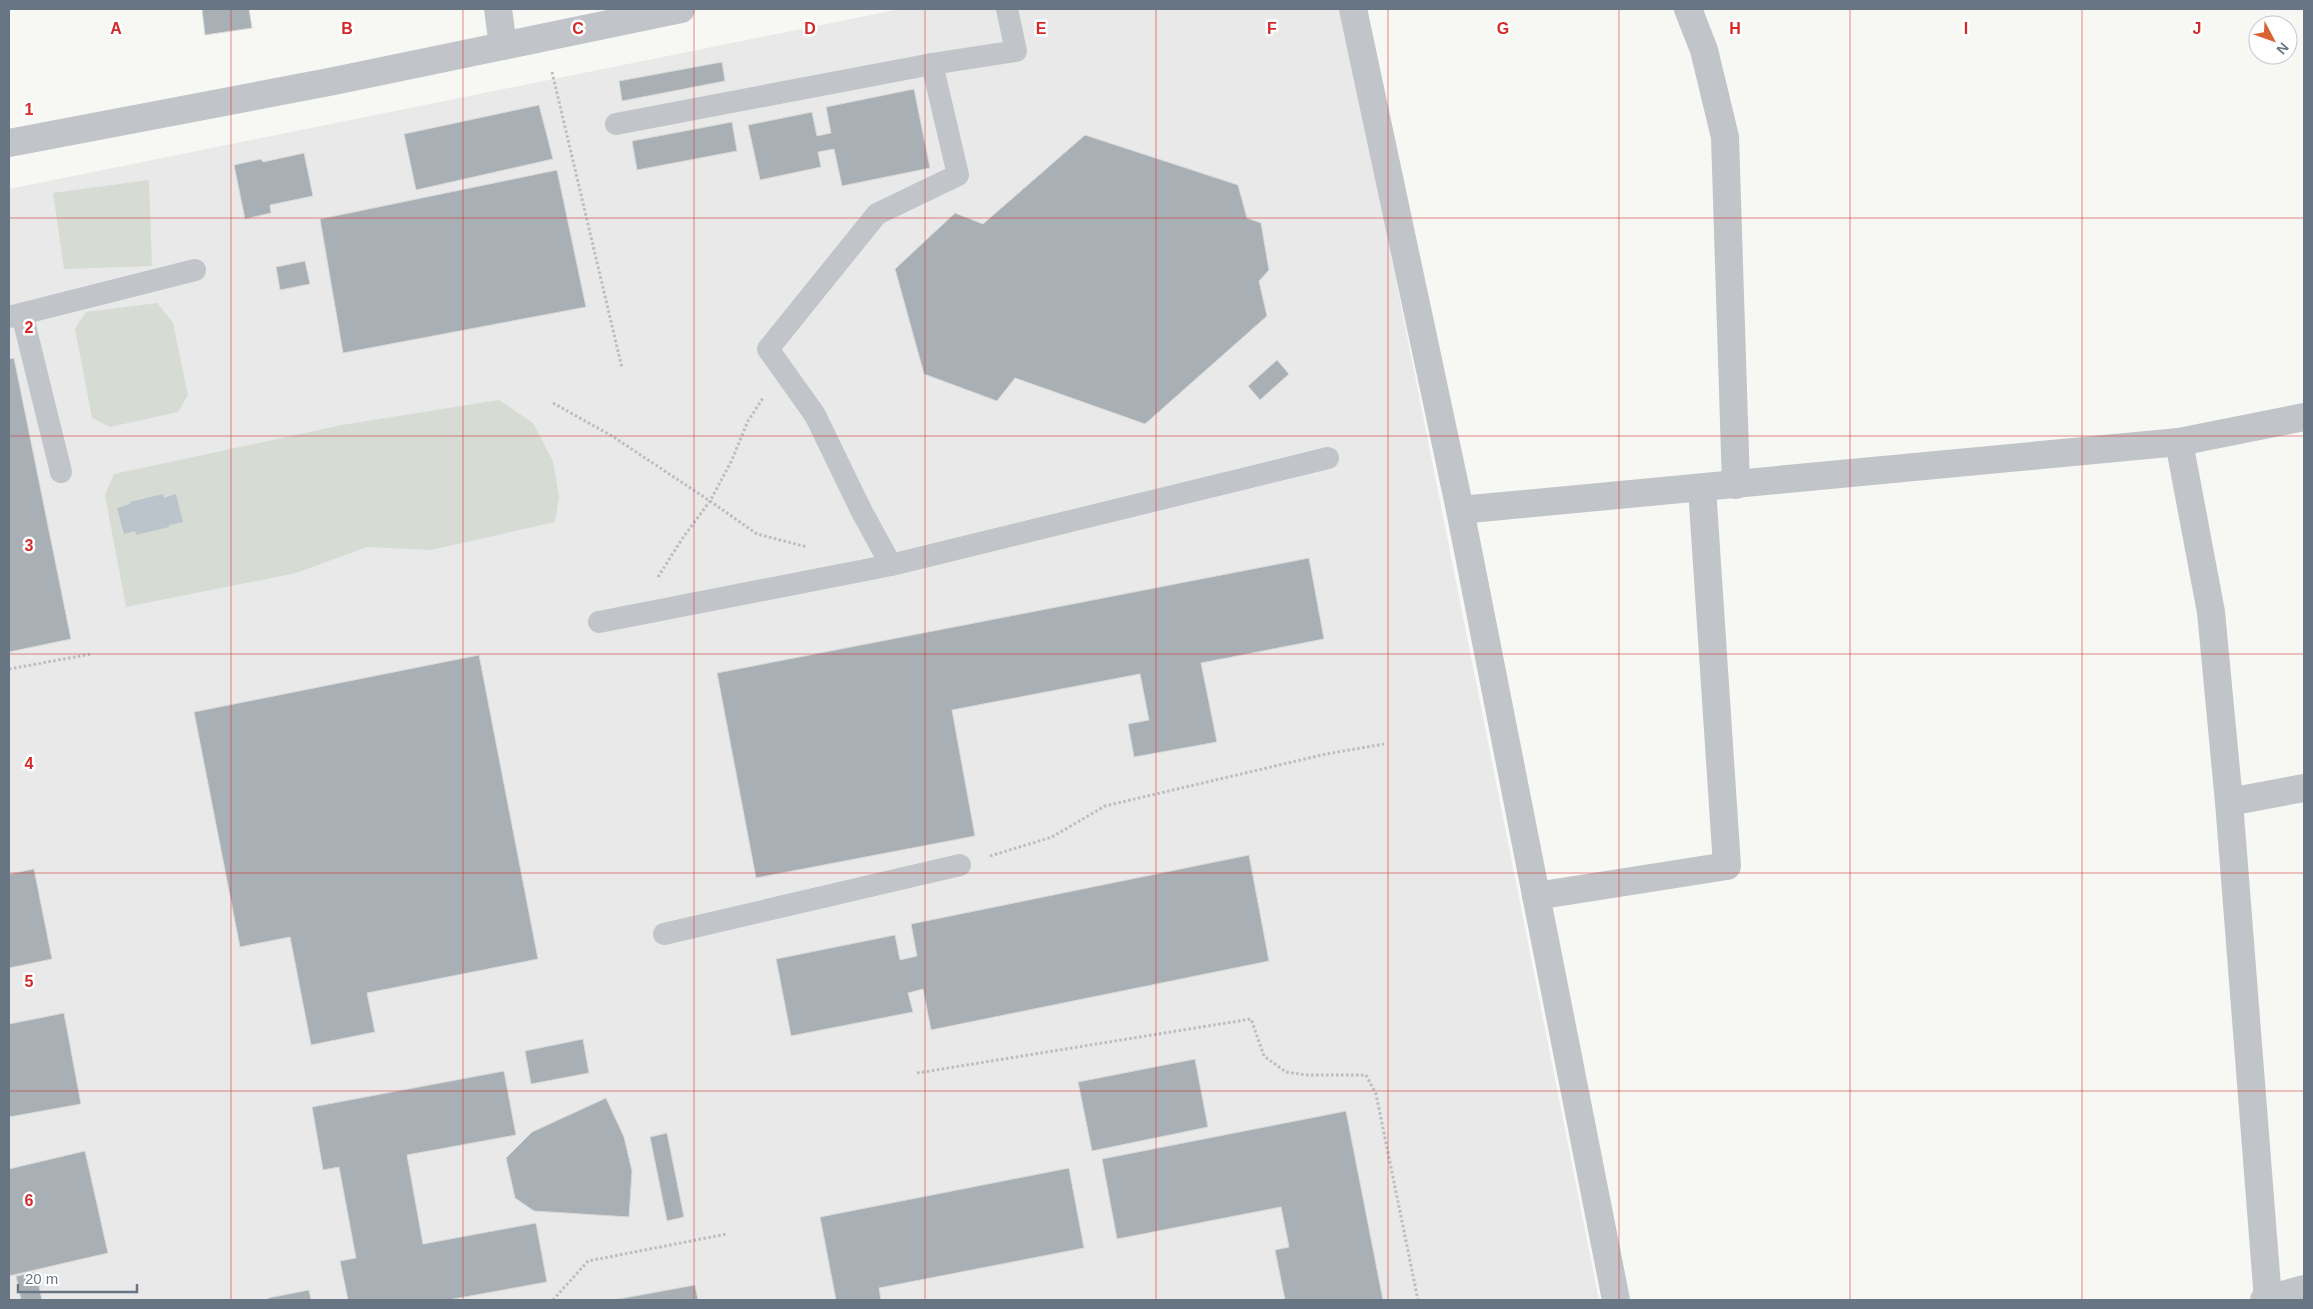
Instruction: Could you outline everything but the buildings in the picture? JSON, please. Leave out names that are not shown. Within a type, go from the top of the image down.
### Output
[{"type":"street","points":[[498,9],[503,46]]},
{"type":"street","points":[[9,143],[334,81],[681,9]]},
{"type":"street","points":[[1353,9],[1460,510],[1616,1300]]},
{"type":"street","points":[[1688,9],[1704,50],[1725,137],[1736,485]]},
{"type":"street","points":[[1460,510],[2179,442],[2304,417]]},
{"type":"street","points":[[2179,442],[2211,612],[2229,802],[2267,1300],[2304,1289]]},
{"type":"street","points":[[1536,896],[1727,866],[1702,488]]},
{"type":"street","points":[[2229,802],[2304,788]]},
{"type":"lane","points":[[616,124],[932,64],[1016,51],[1007,9]]},
{"type":"lane","points":[[892,565],[861,510],[815,415],[768,349],[877,214],[958,175],[932,64]]},
{"type":"lane","points":[[61,472],[15,316],[195,270]]},
{"type":"lane","points":[[598,622],[892,565],[1328,458]]},
{"type":"lane","points":[[664,934],[960,866]]},
{"type":"path","points":[[544,37],[622,368]]},
{"type":"path","points":[[628,616],[643,600],[684,536],[710,501],[732,462],[748,421],[782,368]]},
{"type":"path","points":[[553,403],[612,436],[757,534],[810,548]]},
{"type":"path","points":[[9,669],[91,654]]},
{"type":"path","points":[[960,866],[1052,837],[1105,806],[1326,754],[1384,744]]},
{"type":"path","points":[[917,1073],[1251,1019],[1264,1056],[1286,1072],[1306,1075],[1366,1075],[1376,1094],[1418,1300]]},
{"type":"path","points":[[553,1300],[588,1261],[727,1234]]},
{"type":"shaded area","points":[[900,9],[1342,9],[1599,1300],[9,1300],[9,189]]},
{"type":"shaded area","points":[[149,180],[152,266],[64,269],[53,193]]},
{"type":"shaded area","points":[[157,303],[173,323],[188,395],[178,412],[110,427],[92,418],[75,329],[86,312]]},
{"type":"shaded area","points":[[499,400],[533,423],[553,461],[559,497],[555,522],[431,550],[367,547],[296,573],[126,607],[105,495],[114,474],[342,425]]},
{"type":"shaded area","points":[[163,494],[164,498],[176,494],[183,522],[136,535],[135,531],[124,534],[117,508],[130,504],[130,502]]}]
